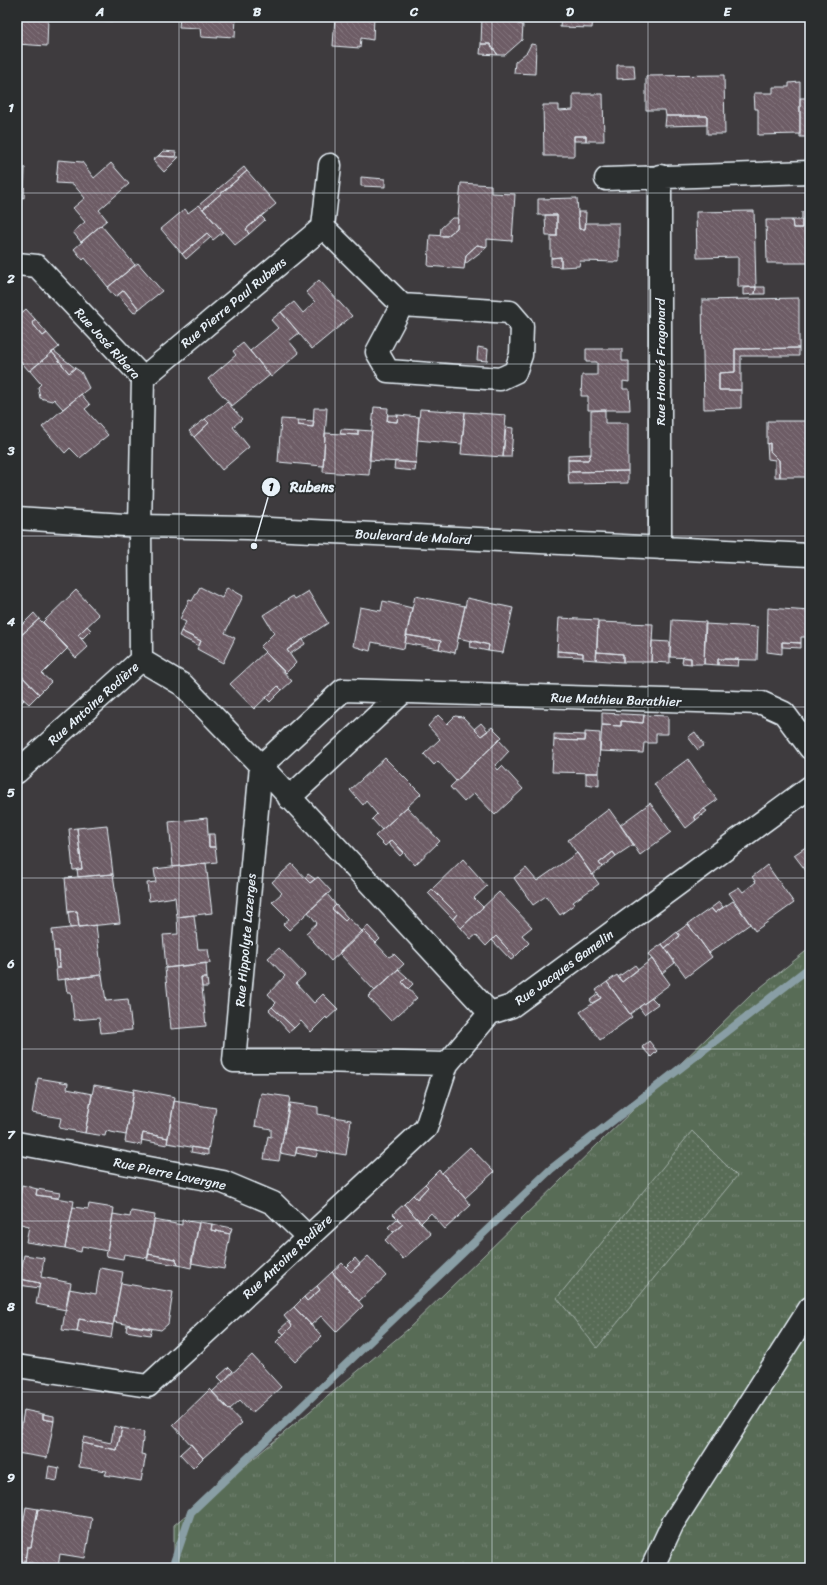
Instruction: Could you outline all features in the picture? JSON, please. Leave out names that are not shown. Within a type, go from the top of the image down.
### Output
[{"type":"street","points":[[330,165],[323,226],[402,305],[510,312],[522,326],[521,355],[515,372],[500,379],[388,371],[377,352],[402,305]]},
{"type":"street","points":[[606,179],[810,172]]},
{"type":"street","name":"Rue Honoré Fragonard","points":[[660,176],[660,548]]},
{"type":"street","name":"Rue Pierre Paul Rubens","points":[[143,378],[323,226]]},
{"type":"street","name":"Rue José Ribera","points":[[17,264],[37,266],[143,378],[140,526]]},
{"type":"street","name":"Boulevard de Malard","points":[[17,518],[140,526],[248,528],[810,555]]},
{"type":"street","name":"Rue Antoine Rodière","points":[[17,772],[141,660],[140,526]]},
{"type":"street","points":[[141,660],[183,685],[261,766],[289,798],[490,1013]]},
{"type":"street","name":"Rue Mathieu Barathier","points":[[261,766],[343,690],[762,703],[784,713],[810,748]]},
{"type":"street","points":[[289,798],[403,692]]},
{"type":"street","name":"Rue Hippolyte Lazerges","points":[[261,766],[234,1061],[447,1064]]},
{"type":"street","name":"Rue Jacques Gamelin","points":[[490,1013],[512,1006],[810,787]]},
{"type":"street","name":"Rue Antoine Rodière","points":[[17,1366],[148,1386],[426,1128],[447,1064],[490,1013]]},
{"type":"street","name":"Rue Pierre Lavergne","points":[[17,1143],[223,1182],[273,1203],[308,1237]]},
{"type":"street","points":[[652,1568],[673,1523],[810,1308]]},
{"type":"green space","points":[[810,948],[810,1568],[174,1568],[174,1525],[407,1330],[751,995]]},
{"type":"green space","points":[[692,1131],[737,1176],[597,1348],[557,1298]]},
{"type":"building","points":[[17,17],[48,17],[47,46],[17,44]]},
{"type":"building","points":[[92,17],[131,17],[130,22],[92,20]]},
{"type":"building","points":[[180,17],[236,17],[235,37],[201,37],[200,28],[179,27]]},
{"type":"building","points":[[335,17],[374,17],[373,40],[361,38],[360,48],[333,46]]},
{"type":"building","points":[[482,17],[519,17],[518,24],[523,25],[522,40],[505,55],[498,55],[490,44],[481,44]]},
{"type":"building","points":[[561,17],[593,17],[592,28],[560,27]]},
{"type":"building","points":[[481,44],[490,44],[498,55],[480,54]]},
{"type":"building","points":[[531,44],[536,45],[535,74],[514,73],[515,62],[527,52]]},
{"type":"building","points":[[617,65],[634,65],[635,78],[617,79]]},
{"type":"building","points":[[724,75],[725,134],[707,134],[707,116],[666,116],[665,110],[646,110],[646,76]]},
{"type":"building","points":[[800,82],[800,134],[758,135],[758,109],[755,109],[754,93],[773,93],[773,87],[789,87],[789,83]]},
{"type":"building","points":[[573,94],[603,94],[604,141],[586,141],[586,136],[574,136],[574,156],[544,156],[543,105],[559,105],[559,111],[573,110]]},
{"type":"building","points":[[800,98],[810,98],[810,137],[800,137]]},
{"type":"building","points":[[666,116],[707,116],[707,125],[665,126]]},
{"type":"building","points":[[574,136],[586,136],[586,141],[574,141]]},
{"type":"building","points":[[163,151],[176,152],[175,157],[158,156]]},
{"type":"building","points":[[158,156],[179,157],[164,172],[153,160]]},
{"type":"building","points":[[58,160],[82,162],[94,178],[111,163],[129,184],[99,210],[107,220],[81,242],[73,232],[85,222],[73,208],[85,198],[73,184],[56,183]]},
{"type":"building","points":[[17,167],[25,168],[24,198],[21,197],[20,217],[17,217]]},
{"type":"building","points":[[244,167],[247,171],[203,209],[199,205]]},
{"type":"building","points":[[247,171],[276,204],[246,229],[249,234],[235,245],[203,209]]},
{"type":"building","points":[[361,177],[385,179],[385,187],[361,186]]},
{"type":"building","points":[[461,183],[491,185],[491,193],[515,194],[512,241],[487,239],[487,247],[477,245],[466,255],[464,269],[428,266],[430,235],[447,236],[457,228]]},
{"type":"building","points":[[577,198],[579,229],[585,229],[586,223],[619,223],[619,262],[580,261],[579,266],[561,267],[561,257],[551,258],[551,236],[557,236],[557,215],[538,215],[538,199]]},
{"type":"building","points":[[199,205],[223,232],[213,240],[207,233],[182,254],[161,229],[185,209],[188,213]]},
{"type":"building","points":[[754,211],[756,287],[738,287],[738,257],[697,258],[696,212]]},
{"type":"building","points":[[810,211],[810,263],[767,263],[766,220],[792,220],[793,228],[802,228],[802,212]]},
{"type":"building","points":[[578,212],[586,212],[585,229],[579,229]]},
{"type":"building","points":[[545,215],[557,215],[557,236],[546,236]]},
{"type":"building","points":[[261,216],[265,220],[249,234],[246,229]]},
{"type":"building","points":[[452,218],[458,218],[457,228],[447,236],[440,236],[441,228]]},
{"type":"building","points":[[792,220],[802,220],[802,228],[793,228]]},
{"type":"building","points":[[101,225],[135,265],[108,287],[85,258],[83,260],[74,249]]},
{"type":"building","points":[[207,233],[211,237],[186,259],[182,254]]},
{"type":"building","points":[[477,245],[487,247],[465,264],[466,255]]},
{"type":"building","points":[[561,257],[561,267],[551,266],[551,258]]},
{"type":"building","points":[[138,263],[162,291],[139,309],[124,290],[115,297],[107,288]]},
{"type":"building","points":[[319,280],[352,316],[312,349],[281,312],[294,302],[303,313],[315,302],[306,292]]},
{"type":"building","points":[[756,287],[755,294],[743,295],[743,288]]},
{"type":"building","points":[[756,287],[765,287],[765,294],[755,294]]},
{"type":"building","points":[[124,290],[139,309],[134,313],[118,295]]},
{"type":"building","points":[[799,298],[799,348],[735,349],[735,372],[719,373],[719,390],[741,390],[741,408],[704,409],[702,300]]},
{"type":"building","points":[[26,309],[35,319],[32,323],[43,336],[47,333],[59,347],[29,371],[17,357],[17,317]]},
{"type":"building","points":[[281,312],[299,333],[289,341],[299,353],[271,377],[250,351],[278,328],[271,320]]},
{"type":"building","points":[[35,319],[47,333],[43,336],[32,323]]},
{"type":"building","points":[[243,343],[270,375],[232,406],[208,379],[236,355],[233,351]]},
{"type":"building","points":[[478,347],[488,349],[487,361],[477,360]]},
{"type":"building","points":[[799,348],[799,356],[741,356],[741,390],[719,390],[719,373],[735,372],[735,349]]},
{"type":"building","points":[[586,349],[622,349],[622,361],[629,361],[629,382],[623,381],[623,389],[629,389],[630,410],[588,410],[588,396],[581,396],[582,375],[597,375],[597,362],[586,362]]},
{"type":"building","points":[[54,351],[75,368],[69,373],[52,352]]},
{"type":"building","points":[[52,352],[69,373],[75,368],[81,372],[89,388],[63,409],[54,399],[52,401],[40,398],[38,387],[41,384],[30,371]]},
{"type":"building","points":[[81,394],[90,405],[85,409],[108,435],[80,458],[70,448],[65,453],[42,427]]},
{"type":"building","points":[[227,402],[242,419],[233,427],[249,447],[222,470],[194,437],[209,423],[205,419]]},
{"type":"building","points":[[374,407],[388,408],[387,421],[397,422],[398,415],[419,417],[416,463],[369,460]]},
{"type":"building","points":[[314,408],[327,408],[323,466],[278,462],[281,419],[298,420],[298,425],[313,427]]},
{"type":"building","points":[[420,409],[465,412],[462,444],[417,440]]},
{"type":"building","points":[[605,410],[605,423],[628,423],[628,471],[568,472],[568,460],[588,460],[591,454],[591,411]]},
{"type":"building","points":[[465,412],[506,415],[503,457],[461,454]]},
{"type":"building","points":[[388,415],[398,415],[397,422],[387,421]]},
{"type":"building","points":[[205,419],[209,423],[194,437],[189,431]]},
{"type":"building","points":[[298,420],[314,421],[313,427],[298,425]]},
{"type":"building","points":[[767,421],[810,421],[809,477],[780,477],[779,460],[770,451],[770,443],[767,444]]},
{"type":"building","points":[[506,427],[513,428],[511,457],[503,457]]},
{"type":"building","points":[[341,429],[358,430],[358,435],[340,434]]},
{"type":"building","points":[[358,430],[372,431],[369,475],[323,472],[325,433],[358,435]]},
{"type":"building","points":[[770,443],[770,451],[779,460],[780,477],[775,477],[775,460],[768,459],[767,444]]},
{"type":"building","points":[[591,454],[588,460],[568,460],[568,455]]},
{"type":"building","points":[[395,461],[416,463],[415,471],[394,469]]},
{"type":"building","points":[[628,471],[628,483],[569,484],[568,472]]},
{"type":"building","points":[[200,587],[222,598],[227,587],[243,596],[225,633],[235,638],[223,663],[197,649],[201,641],[181,631],[186,622],[180,619],[189,600],[192,601]]},
{"type":"building","points":[[76,590],[99,615],[78,635],[88,647],[76,658],[43,622]]},
{"type":"building","points":[[308,591],[328,623],[287,650],[296,663],[286,673],[260,647],[274,633],[263,615],[293,596],[295,599]]},
{"type":"building","points":[[415,596],[465,606],[455,653],[439,649],[441,641],[406,635]]},
{"type":"building","points":[[467,598],[513,608],[503,653],[488,651],[489,645],[458,638]]},
{"type":"building","points":[[383,601],[412,608],[404,649],[372,642],[370,651],[353,646],[360,607],[381,611]]},
{"type":"building","points":[[768,608],[810,611],[810,637],[801,637],[801,643],[782,642],[782,654],[767,652]]},
{"type":"building","points":[[34,613],[39,619],[17,639],[17,630]]},
{"type":"building","points":[[559,618],[598,620],[596,660],[583,659],[583,653],[557,651]]},
{"type":"building","points":[[39,619],[68,648],[42,674],[51,682],[39,694],[17,671],[17,639]]},
{"type":"building","points":[[672,620],[706,622],[704,664],[691,664],[691,658],[670,657]]},
{"type":"building","points":[[598,622],[653,624],[651,662],[623,662],[623,654],[597,652]]},
{"type":"building","points":[[705,624],[758,627],[757,660],[718,659],[718,665],[704,664]]},
{"type":"building","points":[[87,626],[91,630],[82,639],[78,635]]},
{"type":"building","points":[[181,631],[201,641],[199,646],[179,636]]},
{"type":"building","points":[[406,635],[441,641],[439,649],[405,643]]},
{"type":"building","points":[[303,639],[305,644],[290,654],[287,650]]},
{"type":"building","points":[[471,640],[489,645],[488,651],[470,647]]},
{"type":"building","points":[[652,641],[670,642],[670,663],[651,662]]},
{"type":"building","points":[[782,642],[801,643],[801,648],[782,647]]},
{"type":"building","points":[[557,651],[583,653],[583,657],[557,656]]},
{"type":"building","points":[[265,652],[292,681],[282,690],[278,686],[254,709],[230,684]]},
{"type":"building","points":[[597,652],[623,654],[623,662],[596,660]]},
{"type":"building","points":[[683,657],[691,658],[691,664],[682,663]]},
{"type":"building","points":[[718,659],[739,659],[738,666],[718,665]]},
{"type":"building","points":[[17,671],[39,694],[29,704],[20,696],[17,699]]},
{"type":"building","points":[[278,686],[282,690],[270,702],[266,698]]},
{"type":"building","points":[[20,696],[24,700],[17,707],[17,699]]},
{"type":"building","points":[[602,713],[644,715],[643,723],[621,721],[621,726],[602,725]]},
{"type":"building","points":[[438,715],[447,724],[455,716],[463,717],[481,736],[492,727],[502,737],[456,781],[438,761],[434,765],[424,754],[440,739],[428,726]]},
{"type":"building","points":[[644,715],[668,716],[668,734],[656,734],[656,743],[644,743],[643,753],[600,751],[602,725],[621,726],[621,721],[643,723]]},
{"type":"building","points":[[481,723],[488,731],[481,736],[474,729]]},
{"type":"building","points":[[585,732],[600,733],[599,773],[552,772],[554,740],[585,741]]},
{"type":"building","points":[[695,732],[704,745],[698,750],[688,737]]},
{"type":"building","points":[[554,734],[586,735],[585,741],[554,740]]},
{"type":"building","points":[[499,740],[509,751],[495,766],[498,770],[502,766],[523,789],[495,815],[474,793],[464,802],[450,787]]},
{"type":"building","points":[[385,758],[421,794],[382,830],[372,819],[377,814],[366,801],[363,805],[350,790]]},
{"type":"building","points":[[688,759],[717,800],[694,816],[696,820],[686,828],[654,784]]},
{"type":"building","points":[[586,773],[599,773],[599,786],[586,784]]},
{"type":"building","points":[[650,803],[671,832],[640,855],[620,825]]},
{"type":"building","points":[[407,807],[440,841],[415,865],[392,840],[385,846],[375,836]]},
{"type":"building","points":[[609,809],[634,844],[616,856],[613,852],[599,863],[602,867],[592,875],[568,840]]},
{"type":"building","points":[[704,809],[707,811],[696,820],[694,816]]},
{"type":"building","points":[[207,818],[209,847],[215,847],[217,862],[173,867],[169,822]]},
{"type":"building","points":[[107,825],[113,874],[78,877],[77,869],[82,869],[77,828]]},
{"type":"building","points":[[77,828],[82,869],[73,870],[69,829]]},
{"type":"building","points":[[209,834],[214,834],[215,847],[209,847]]},
{"type":"building","points":[[392,840],[404,852],[400,856],[388,843]]},
{"type":"building","points":[[810,844],[810,876],[794,855]]},
{"type":"building","points":[[613,852],[616,856],[602,867],[599,863]]},
{"type":"building","points":[[577,853],[599,884],[573,902],[575,904],[560,915],[546,896],[533,905],[514,878],[526,868],[537,881]]},
{"type":"building","points":[[463,859],[487,886],[474,898],[483,907],[461,928],[453,919],[457,914],[432,889]]},
{"type":"building","points":[[206,863],[212,913],[177,917],[175,897],[149,901],[147,883],[156,882],[154,869]]},
{"type":"building","points":[[292,864],[310,883],[318,877],[331,891],[289,930],[283,924],[289,919],[272,902],[282,893],[272,882]]},
{"type":"building","points":[[767,865],[794,903],[755,931],[729,893],[739,887],[743,892],[756,882],[752,877]]},
{"type":"building","points":[[113,874],[120,923],[79,927],[77,911],[68,912],[65,878]]},
{"type":"building","points":[[308,874],[315,879],[310,883],[305,878]]},
{"type":"building","points":[[432,889],[457,914],[453,919],[428,893]]},
{"type":"building","points":[[499,892],[532,927],[522,935],[529,943],[515,957],[496,936],[486,946],[476,935],[471,939],[461,928]]},
{"type":"building","points":[[327,894],[336,905],[332,909],[345,921],[348,918],[363,932],[331,961],[306,933],[317,923],[308,912]]},
{"type":"building","points":[[733,901],[750,924],[709,953],[688,924],[711,908],[715,913]]},
{"type":"building","points":[[719,902],[723,907],[715,913],[711,908]]},
{"type":"building","points":[[336,905],[348,918],[345,921],[332,909]]},
{"type":"building","points":[[77,911],[79,927],[70,928],[68,912]]},
{"type":"building","points":[[194,915],[198,949],[208,949],[210,963],[166,968],[163,935],[178,934],[177,917]]},
{"type":"building","points":[[688,924],[712,957],[686,977],[665,948],[680,936],[677,932]]},
{"type":"building","points":[[96,925],[102,975],[57,980],[56,968],[60,968],[59,951],[54,951],[52,930]]},
{"type":"building","points":[[368,926],[380,939],[376,943],[363,930]]},
{"type":"building","points":[[363,930],[389,957],[394,954],[404,964],[375,991],[339,953]]},
{"type":"building","points":[[677,932],[680,936],[665,948],[662,944]]},
{"type":"building","points":[[496,936],[515,957],[511,960],[492,940]]},
{"type":"building","points":[[662,944],[675,963],[662,973],[648,954]]},
{"type":"building","points":[[279,948],[305,975],[296,983],[314,1003],[323,994],[338,1009],[327,1019],[326,1017],[311,1032],[301,1021],[294,1028],[272,1007],[276,1003],[268,994],[285,976],[268,958]]},
{"type":"building","points":[[54,951],[59,951],[60,968],[56,968]]},
{"type":"building","points":[[652,959],[670,984],[630,1014],[607,982],[617,975],[622,982]]},
{"type":"building","points":[[206,963],[207,978],[201,978],[206,1026],[171,1029],[165,968]]},
{"type":"building","points":[[635,965],[638,969],[622,982],[618,977]]},
{"type":"building","points":[[398,969],[407,977],[402,982],[417,998],[391,1021],[368,997]]},
{"type":"building","points":[[102,975],[106,1001],[128,999],[132,1030],[101,1033],[99,1018],[74,1020],[71,992],[67,992],[65,979]]},
{"type":"building","points":[[407,977],[413,984],[408,989],[402,982]]},
{"type":"building","points":[[201,978],[207,978],[208,987],[202,987]]},
{"type":"building","points":[[607,982],[632,1017],[600,1040],[580,1012],[601,998],[596,990]]},
{"type":"building","points":[[598,994],[601,998],[592,1003],[590,1000]]},
{"type":"building","points":[[652,998],[658,1004],[644,1014],[639,1007]]},
{"type":"building","points":[[272,1007],[294,1028],[289,1032],[269,1010]]},
{"type":"building","points":[[649,1041],[657,1051],[651,1057],[642,1047]]},
{"type":"building","points":[[38,1078],[68,1083],[67,1089],[92,1094],[85,1133],[59,1128],[61,1118],[32,1113]]},
{"type":"building","points":[[94,1085],[134,1092],[126,1135],[106,1131],[105,1136],[85,1133]]},
{"type":"building","points":[[134,1089],[175,1097],[168,1138],[143,1133],[141,1145],[125,1142]]},
{"type":"building","points":[[261,1093],[290,1097],[279,1161],[264,1159],[268,1136],[271,1137],[271,1129],[255,1126]]},
{"type":"building","points":[[174,1101],[216,1108],[208,1150],[167,1143]]},
{"type":"building","points":[[290,1103],[318,1107],[318,1114],[351,1120],[346,1155],[297,1147],[295,1156],[280,1153]]},
{"type":"building","points":[[143,1133],[168,1138],[167,1145],[141,1140]]},
{"type":"building","points":[[192,1147],[208,1150],[208,1155],[191,1152]]},
{"type":"building","points":[[297,1147],[318,1150],[316,1157],[296,1153]]},
{"type":"building","points":[[470,1147],[494,1172],[465,1198],[442,1173]]},
{"type":"building","points":[[439,1170],[471,1205],[445,1229],[431,1213],[421,1223],[404,1204],[413,1195],[417,1199],[428,1187],[425,1184]]},
{"type":"building","points":[[425,1184],[428,1187],[417,1199],[413,1195]]},
{"type":"building","points":[[22,1185],[37,1189],[36,1195],[74,1201],[65,1248],[26,1242],[29,1226],[17,1223],[17,1213]]},
{"type":"building","points":[[37,1189],[60,1193],[58,1198],[36,1195]]},
{"type":"building","points":[[89,1204],[114,1208],[107,1251],[82,1246],[81,1252],[65,1248],[73,1207],[88,1209]]},
{"type":"building","points":[[404,1204],[431,1234],[403,1259],[385,1240],[403,1224],[393,1214]]},
{"type":"building","points":[[131,1211],[155,1215],[148,1258],[124,1254],[123,1259],[106,1256],[113,1214],[130,1217]]},
{"type":"building","points":[[397,1219],[403,1224],[393,1232],[388,1227]]},
{"type":"building","points":[[154,1220],[182,1225],[182,1220],[199,1223],[191,1268],[178,1265],[176,1259],[148,1254]]},
{"type":"building","points":[[199,1222],[212,1224],[211,1230],[230,1234],[224,1269],[191,1263]]},
{"type":"building","points":[[212,1224],[232,1228],[230,1234],[211,1230]]},
{"type":"building","points":[[148,1254],[176,1259],[178,1265],[147,1260]]},
{"type":"building","points":[[24,1255],[44,1258],[41,1277],[71,1283],[66,1310],[36,1304],[40,1283],[20,1279]]},
{"type":"building","points":[[368,1256],[386,1276],[359,1301],[332,1272],[342,1263],[351,1272]]},
{"type":"building","points":[[355,1258],[360,1264],[351,1272],[346,1267]]},
{"type":"building","points":[[100,1268],[123,1272],[113,1325],[79,1319],[77,1332],[62,1330],[69,1289],[96,1294]]},
{"type":"building","points":[[17,1272],[21,1272],[17,1298]]},
{"type":"building","points":[[332,1272],[363,1306],[336,1332],[321,1316],[311,1325],[294,1307],[304,1297],[307,1301],[320,1290],[317,1286]]},
{"type":"building","points":[[20,1279],[40,1283],[39,1288],[19,1285]]},
{"type":"building","points":[[121,1283],[173,1292],[168,1324],[161,1330],[114,1322]]},
{"type":"building","points":[[317,1286],[320,1290],[307,1301],[304,1297]]},
{"type":"building","points":[[294,1307],[322,1336],[295,1362],[276,1342],[292,1326],[284,1316]]},
{"type":"building","points":[[79,1319],[113,1325],[111,1338],[77,1332]]},
{"type":"building","points":[[289,1321],[292,1326],[284,1334],[279,1330]]},
{"type":"building","points":[[127,1325],[152,1329],[150,1335],[126,1331]]},
{"type":"building","points":[[252,1355],[281,1387],[252,1413],[240,1400],[229,1410],[212,1392]]},
{"type":"building","points":[[229,1367],[233,1371],[223,1382],[218,1377]]},
{"type":"building","points":[[210,1389],[242,1423],[203,1458],[173,1425]]},
{"type":"building","points":[[24,1410],[43,1414],[43,1419],[54,1421],[47,1458],[17,1453]]},
{"type":"building","points":[[43,1414],[54,1416],[54,1421],[43,1419]]},
{"type":"building","points":[[114,1426],[122,1428],[117,1450],[82,1443],[84,1437],[111,1443]]},
{"type":"building","points":[[122,1428],[144,1432],[141,1454],[146,1455],[141,1481],[105,1475],[107,1471],[79,1467],[82,1443],[117,1450]]},
{"type":"building","points":[[191,1444],[203,1458],[193,1468],[180,1454]]},
{"type":"building","points":[[49,1466],[59,1468],[57,1481],[47,1479]]},
{"type":"building","points":[[26,1507],[38,1509],[31,1547],[27,1547],[25,1562],[17,1559]]},
{"type":"building","points":[[38,1509],[92,1518],[85,1558],[60,1554],[58,1567],[25,1562],[27,1547],[31,1547]]},
{"type":"waterway","points":[[172,1568],[191,1512],[551,1169],[810,967]]},
{"type":"place","name":"Rubens","points":[[254,546]]}]
